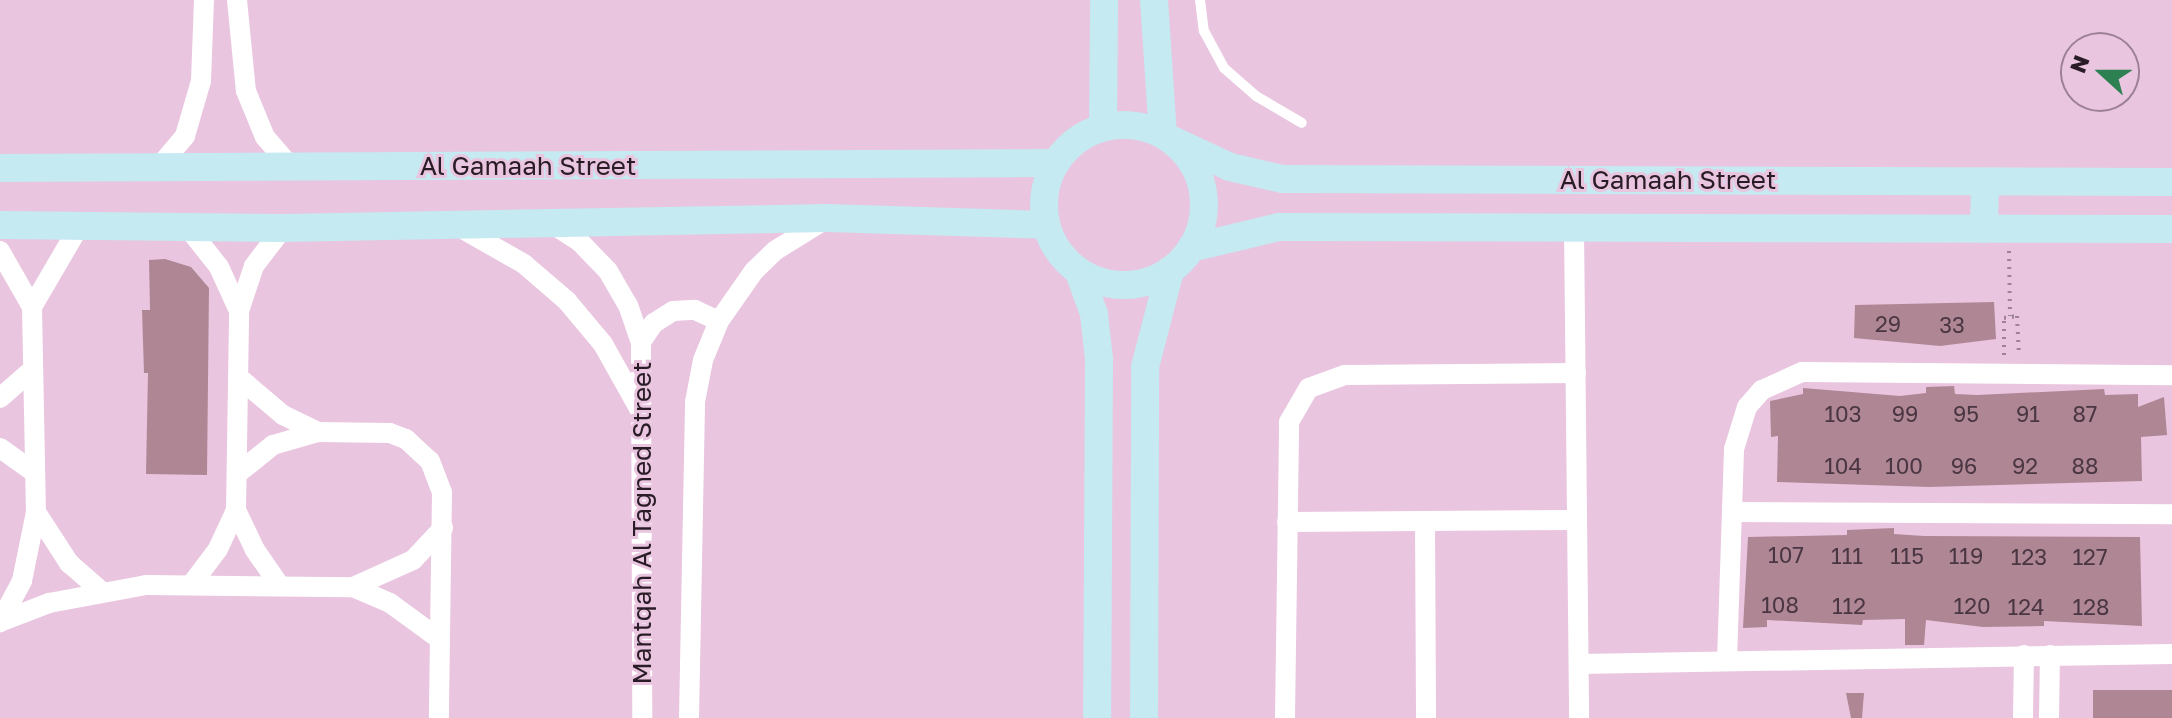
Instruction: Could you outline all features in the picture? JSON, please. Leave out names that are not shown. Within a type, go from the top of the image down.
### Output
[{"type":"street","points":[[158,168],[185,136],[201,81],[204,0]]},
{"type":"street","points":[[237,0],[246,91],[265,137],[291,167]]},
{"type":"street","points":[[1103,127],[1104,0]]},
{"type":"street","points":[[1154,0],[1167,137]]},
{"type":"street","points":[[1079,272],[1125,285],[1170,270],[1191,248],[1200,230],[1203,190],[1186,154],[1167,137],[1133,125],[1103,127],[1075,141],[1055,163],[1045,193],[1046,225],[1059,251],[1079,272],[1094,314],[1099,348],[1097,718]]},
{"type":"street","name":"Al Gamaah Street","points":[[1167,137],[1230,167],[1282,179],[2172,182]]},
{"type":"street","name":"Al Gamaah Street","points":[[0,168],[1055,163]]},
{"type":"street","points":[[1985,182],[1996,230]]},
{"type":"street","name":"Al Gamaah Street","points":[[0,225],[189,229],[827,218],[1046,225]]},
{"type":"street","name":"Mantqah Al Tagned Street","points":[[689,718],[695,402],[719,321],[735,294],[776,250],[827,218]]},
{"type":"street","name":"Mantqah Al Tagned Street","points":[[547,221],[580,242],[608,271],[628,305],[641,342],[644,419],[640,714]]},
{"type":"street","points":[[450,223],[524,264],[567,301],[611,356],[644,419]]},
{"type":"street","points":[[32,307],[80,225]]},
{"type":"street","name":"Al Gamaah Street","points":[[1191,248],[1279,227],[2172,229]]},
{"type":"street","points":[[191,585],[218,549],[236,510],[239,311],[254,266],[283,228]]},
{"type":"street","points":[[1574,228],[1579,718]]},
{"type":"street","points":[[189,229],[219,267],[239,311]]},
{"type":"street","points":[[0,251],[32,307],[36,512],[22,581],[0,622]]},
{"type":"street","points":[[1144,718],[1145,367],[1170,270]]},
{"type":"street","points":[[641,342],[654,323],[673,311],[695,310],[719,321]]},
{"type":"street","points":[[0,398],[33,369]]},
{"type":"street","points":[[1727,661],[1738,427],[1755,399],[1781,378],[1802,372],[2172,375]]},
{"type":"street","points":[[1285,718],[1289,422],[1302,396],[1326,378],[1576,373]]},
{"type":"street","points":[[238,377],[283,415],[318,432]]},
{"type":"street","points":[[237,474],[273,445],[318,432],[390,433],[419,449],[437,476],[443,528],[438,638],[439,718]]},
{"type":"street","points":[[0,448],[35,473]]},
{"type":"street","points":[[236,510],[255,550],[280,586]]},
{"type":"street","points":[[36,512],[69,563],[100,590]]},
{"type":"street","points":[[1732,512],[2172,514]]},
{"type":"street","points":[[1287,522],[1577,520]]},
{"type":"street","points":[[1425,521],[1426,718]]},
{"type":"street","points":[[353,587],[413,560],[443,528]]},
{"type":"street","points":[[0,622],[100,590],[191,585],[353,587],[407,613],[438,638]]},
{"type":"street","points":[[1579,664],[2172,654]]},
{"type":"street","points":[[2023,718],[2024,655]]},
{"type":"street","points":[[2049,718],[2050,655]]},
{"type":"lane","points":[[1200,0],[1204,31],[1224,68],[1256,96],[1302,123]]},
{"type":"path","points":[[1996,230],[2010,316]]},
{"type":"path","points":[[2010,316],[2018,317],[2012,373],[2004,318],[2010,316]]},
{"type":"building","points":[[165,259],[191,267],[209,288],[207,475],[146,474],[148,373],[144,373],[142,310],[150,310],[149,260]]},
{"type":"building","points":[[1994,302],[1996,339],[1940,346],[1854,338],[1855,305]]},
{"type":"building","points":[[1954,386],[1955,394],[1977,395],[2104,389],[2105,395],[2138,394],[2138,407],[2164,397],[2167,435],[2141,437],[2142,481],[1929,487],[1777,482],[1778,436],[1771,437],[1770,401],[1803,394],[1803,388],[1900,396],[1926,393],[1926,387]]},
{"type":"building","points":[[1894,528],[1894,534],[1924,536],[2140,537],[2142,626],[2044,621],[2044,626],[1983,627],[1926,620],[1924,645],[1905,645],[1905,619],[1863,620],[1862,625],[1767,620],[1767,627],[1743,628],[1748,537],[1847,535],[1847,530]]},
{"type":"building","points":[[2093,690],[2172,690],[2172,718],[2093,718]]},
{"type":"building","points":[[1846,693],[1864,693],[1862,718],[1851,718]]}]
